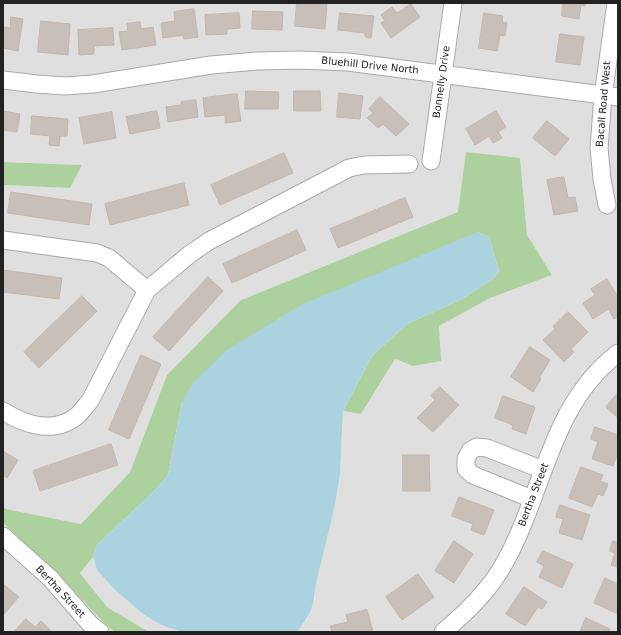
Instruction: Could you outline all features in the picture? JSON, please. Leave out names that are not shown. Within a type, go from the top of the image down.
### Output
[{"type":"street","name":"Bonnelly Drive","points":[[431,161],[453,3]]},
{"type":"street","name":"Bacall Road West","points":[[607,205],[602,179],[599,148],[611,96],[616,3]]},
{"type":"street","name":"Bluehill Drive North","points":[[3,80],[65,86],[93,84],[212,65],[257,61],[300,60],[348,62],[611,96]]},
{"type":"street","points":[[3,411],[30,425],[47,427],[63,424],[77,415],[90,401],[147,290],[190,254],[209,241],[349,168],[364,165],[409,164]]},
{"type":"street","points":[[3,240],[97,253],[109,258],[147,290]]},
{"type":"street","name":"Bertha Street","points":[[443,632],[465,613],[488,587],[501,569],[517,537],[562,424],[574,402],[594,374],[618,353]]},
{"type":"street","points":[[532,499],[473,475],[466,469],[466,459],[470,451],[477,446],[543,470]]},
{"type":"street","name":"Bertha Street","points":[[3,536],[50,578],[91,626],[100,632]]},
{"type":"shaded area","points":[[3,3],[618,3],[618,632],[297,632],[306,621],[315,598],[315,588],[335,505],[340,474],[343,411],[361,414],[395,359],[413,366],[439,326],[490,298],[552,275],[527,235],[520,158],[458,212],[241,300],[167,375],[130,472],[81,524],[6,509],[3,507],[3,185],[70,188],[81,165],[3,162]]},
{"type":"shaded area","points":[[3,523],[56,572],[108,627],[115,632],[3,632]]},
{"type":"shaded area","points":[[93,557],[97,570],[114,589],[143,614],[161,625],[182,632],[149,632],[107,607],[80,573]]},
{"type":"green space","points":[[466,152],[520,158],[527,235],[552,275],[490,298],[439,326],[441,361],[413,366],[395,359],[361,414],[343,411],[372,356],[407,324],[462,299],[493,279],[499,271],[489,237],[478,232],[182,402],[168,475],[153,492],[97,545],[93,557],[80,573],[107,607],[149,632],[115,632],[108,627],[56,572],[3,523],[3,507],[6,509],[81,524],[130,472],[167,375],[241,300],[458,212]]},
{"type":"green space","points":[[3,162],[82,165],[70,188],[3,185]]},
{"type":"water","points":[[478,232],[489,237],[499,271],[493,279],[462,299],[407,324],[372,356],[343,411],[340,474],[335,505],[315,588],[314,600],[308,617],[297,632],[182,632],[161,625],[143,614],[114,589],[97,570],[93,557],[97,545],[153,492],[168,475],[182,402],[193,383],[227,350],[301,305]]},
{"type":"building","points":[[297,3],[327,3],[325,29],[295,26]]},
{"type":"building","points":[[563,3],[586,3],[585,6],[581,5],[579,19],[562,16]]},
{"type":"building","points":[[411,4],[420,17],[391,38],[381,23],[385,21],[381,15],[392,7],[397,13]]},
{"type":"building","points":[[194,9],[198,37],[184,39],[183,35],[163,38],[161,23],[175,21],[174,12]]},
{"type":"building","points":[[253,11],[283,12],[282,30],[252,29]]},
{"type":"building","points":[[239,13],[240,28],[227,29],[227,34],[206,35],[205,15]]},
{"type":"building","points":[[340,13],[374,16],[371,38],[365,37],[365,33],[338,30]]},
{"type":"building","points":[[484,13],[503,16],[502,22],[507,23],[505,36],[500,35],[497,51],[479,48]]},
{"type":"building","points":[[11,17],[23,19],[18,51],[3,48],[3,27],[10,28]]},
{"type":"building","points":[[41,21],[70,24],[68,55],[38,52]]},
{"type":"building","points":[[140,22],[141,29],[153,27],[156,45],[122,50],[119,32],[128,31],[127,24]]},
{"type":"building","points":[[113,28],[114,45],[94,46],[94,54],[79,55],[78,30]]},
{"type":"building","points":[[560,34],[584,37],[580,65],[556,62]]},
{"type":"building","points":[[246,91],[279,92],[278,109],[245,109]]},
{"type":"building","points":[[294,91],[320,91],[321,111],[294,111]]},
{"type":"building","points":[[339,93],[363,96],[360,119],[337,117]]},
{"type":"building","points":[[237,94],[241,121],[225,123],[225,115],[205,117],[203,98]]},
{"type":"building","points":[[380,97],[409,124],[396,136],[383,124],[378,128],[367,118],[373,113],[369,109]]},
{"type":"building","points":[[196,100],[198,117],[168,122],[166,107],[181,105],[181,102]]},
{"type":"building","points":[[3,111],[20,114],[17,132],[3,130]]},
{"type":"building","points":[[157,111],[160,128],[130,134],[126,117]]},
{"type":"building","points":[[496,111],[506,127],[498,132],[502,138],[493,143],[489,136],[475,145],[466,129]]},
{"type":"building","points":[[112,112],[116,138],[84,144],[79,118]]},
{"type":"building","points":[[32,116],[68,119],[67,136],[60,136],[59,146],[49,145],[50,136],[31,134]]},
{"type":"building","points":[[547,121],[569,139],[555,156],[533,138]]},
{"type":"building","points":[[284,153],[293,173],[220,205],[211,185]]},
{"type":"building","points":[[564,177],[568,198],[575,197],[578,211],[554,215],[547,180]]},
{"type":"building","points":[[184,183],[189,205],[110,225],[105,204]]},
{"type":"building","points":[[11,192],[92,204],[89,225],[8,213]]},
{"type":"building","points":[[405,198],[413,217],[338,248],[330,229]]},
{"type":"building","points":[[297,230],[306,250],[232,283],[223,264]]},
{"type":"building","points":[[3,270],[62,278],[59,299],[3,292]]},
{"type":"building","points":[[208,277],[223,291],[169,351],[153,337]]},
{"type":"building","points":[[607,279],[618,297],[618,317],[614,319],[608,309],[593,319],[583,303],[595,295],[591,289]]},
{"type":"building","points":[[82,296],[97,311],[39,368],[24,352]]},
{"type":"building","points":[[568,312],[588,332],[571,349],[574,352],[564,362],[543,340],[555,329],[553,327]]},
{"type":"building","points":[[530,347],[550,360],[539,378],[541,379],[533,392],[511,377]]},
{"type":"building","points":[[141,355],[161,364],[129,439],[109,430]]},
{"type":"building","points":[[440,387],[459,405],[433,432],[417,418],[435,400],[431,396]]},
{"type":"building","points":[[618,393],[618,418],[606,407]]},
{"type":"building","points":[[503,396],[535,407],[526,434],[512,429],[513,425],[495,418]]},
{"type":"building","points":[[595,427],[618,435],[618,458],[616,458],[613,466],[592,459],[598,442],[591,439]]},
{"type":"building","points":[[111,444],[118,465],[40,491],[33,471]]},
{"type":"building","points":[[3,451],[18,460],[7,478],[3,475]]},
{"type":"building","points":[[403,455],[429,455],[430,491],[403,491]]},
{"type":"building","points":[[581,467],[603,475],[600,481],[608,484],[603,496],[598,494],[592,507],[569,498]]},
{"type":"building","points":[[459,497],[494,510],[484,535],[471,530],[473,524],[452,516]]},
{"type":"building","points":[[560,505],[590,515],[582,540],[559,533],[563,519],[556,517]]},
{"type":"building","points":[[454,541],[473,554],[454,583],[435,571]]},
{"type":"building","points":[[613,541],[618,543],[618,567],[611,565],[615,553],[610,551]]},
{"type":"building","points":[[543,551],[573,564],[562,588],[539,577],[544,566],[537,562]]},
{"type":"building","points":[[418,574],[434,597],[402,620],[386,597]]},
{"type":"building","points":[[605,578],[618,584],[618,614],[594,603]]},
{"type":"building","points":[[3,584],[19,597],[3,615]]},
{"type":"building","points":[[524,587],[547,602],[542,609],[538,607],[525,626],[506,614]]},
{"type":"building","points":[[367,610],[373,632],[332,632],[330,626],[348,622],[346,615]]},
{"type":"building","points":[[586,618],[610,629],[608,632],[580,632]]},
{"type":"building","points":[[26,619],[35,627],[41,621],[50,630],[48,632],[14,632]]}]
